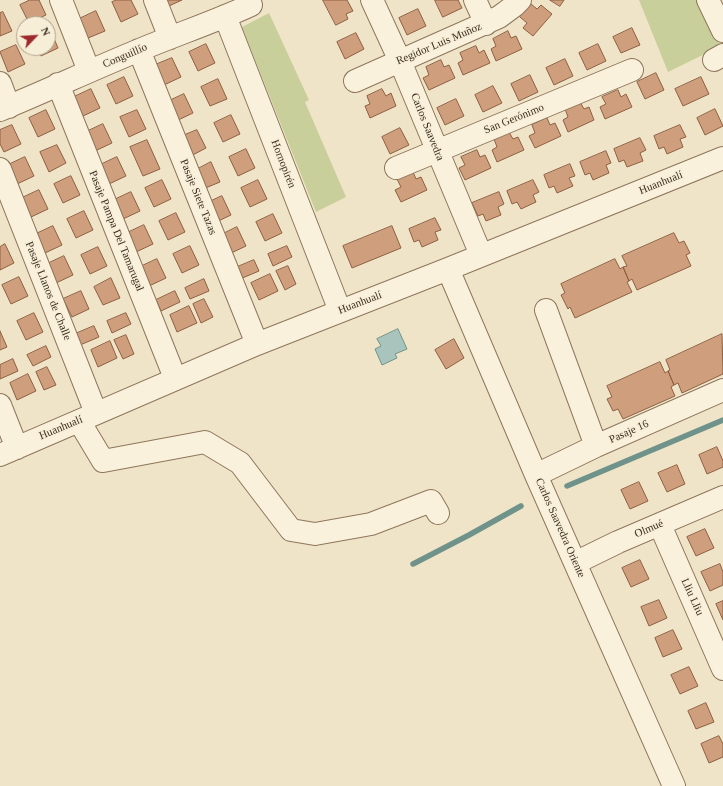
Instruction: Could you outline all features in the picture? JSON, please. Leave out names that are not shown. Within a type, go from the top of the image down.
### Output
[{"type":"street","points":[[61,0],[89,71]]},
{"type":"street","points":[[155,0],[170,38]]},
{"type":"street","name":"Carlos Saavedra","points":[[372,0],[400,61],[480,256]]},
{"type":"street","points":[[475,0],[486,24]]},
{"type":"street","name":"Regidor Luis Muñoz","points":[[355,81],[486,24],[499,17],[520,0]]},
{"type":"street","points":[[708,0],[723,31]]},
{"type":"street","name":"Conguillío","points":[[5,109],[58,84],[226,16],[250,2]]},
{"type":"street","name":"Hornopirén","points":[[226,16],[340,311]]},
{"type":"street","name":"Pasaje Siete Tazas","points":[[139,50],[257,344]]},
{"type":"street","name":"San Gerónimo","points":[[396,168],[632,70]]},
{"type":"street","points":[[0,83],[5,109]]},
{"type":"street","name":"Pasaje Pampa Del Tamarugal","points":[[58,84],[175,378]]},
{"type":"street","name":"Huanhualí","points":[[9,451],[175,378],[257,344],[723,158]]},
{"type":"street","name":"Pasaje Llanos de Challe","points":[[0,169],[103,461],[204,442],[240,463],[291,530],[315,534],[371,524],[431,501],[438,513]]},
{"type":"street","name":"Carlos Saavedra Oriente","points":[[448,269],[536,475],[674,786]]},
{"type":"street","points":[[546,310],[596,446]]},
{"type":"street","name":"Pasaje 16","points":[[536,475],[596,446],[723,390]]},
{"type":"street","points":[[0,405],[9,451]]},
{"type":"street","name":"Olmué","points":[[575,562],[723,497]]},
{"type":"street","name":"Lliu Lliu","points":[[660,525],[723,669]]},
{"type":"green space","points":[[639,0],[703,0],[723,45],[668,72]]},
{"type":"green space","points":[[269,13],[309,100],[305,102],[346,197],[316,212],[242,27]]},
{"type":"water","points":[[398,329],[407,349],[395,354],[397,358],[382,365],[375,349],[381,346],[377,339]]},
{"type":"building","points":[[30,0],[39,0],[46,15],[26,16],[20,5]]},
{"type":"building","points":[[117,0],[131,0],[138,14],[121,22],[112,2]]},
{"type":"building","points":[[167,0],[182,0],[169,6]]},
{"type":"building","points":[[323,0],[347,0],[353,11],[346,14],[348,19],[336,25]]},
{"type":"building","points":[[435,0],[458,0],[462,8],[443,17]]},
{"type":"building","points":[[550,0],[564,0],[560,6]]},
{"type":"building","points":[[531,4],[537,9],[541,5],[552,14],[533,36],[523,28],[527,23],[520,17]]},
{"type":"building","points":[[418,9],[426,26],[407,35],[399,18]]},
{"type":"building","points":[[96,11],[105,31],[88,38],[79,19]]},
{"type":"building","points":[[3,12],[12,31],[0,36],[0,13]]},
{"type":"building","points":[[632,28],[640,45],[621,53],[613,37]]},
{"type":"building","points":[[508,31],[511,38],[516,36],[522,49],[496,61],[491,49],[496,46],[493,39]]},
{"type":"building","points":[[356,33],[364,49],[345,59],[337,42]]},
{"type":"building","points":[[206,44],[215,63],[198,71],[189,52]]},
{"type":"building","points":[[598,44],[606,61],[587,70],[579,53]]},
{"type":"building","points":[[16,45],[16,56],[21,56],[25,64],[8,72],[0,52]]},
{"type":"building","points":[[476,46],[479,53],[484,50],[490,63],[463,75],[458,63],[463,60],[460,53]]},
{"type":"building","points":[[172,58],[181,77],[164,85],[155,65]]},
{"type":"building","points":[[565,59],[573,76],[554,85],[546,68]]},
{"type":"building","points":[[441,60],[444,67],[449,65],[455,78],[429,90],[423,78],[429,75],[426,67]]},
{"type":"building","points":[[656,73],[664,90],[645,99],[637,82]]},
{"type":"building","points":[[530,75],[538,92],[519,101],[511,84]]},
{"type":"building","points":[[124,77],[133,96],[116,104],[107,85]]},
{"type":"building","points":[[701,77],[709,94],[683,106],[675,89]]},
{"type":"building","points":[[218,79],[227,99],[210,106],[201,87]]},
{"type":"building","points":[[493,86],[502,103],[483,112],[475,95]]},
{"type":"building","points":[[91,89],[100,108],[83,116],[74,97]]},
{"type":"building","points":[[382,89],[386,96],[391,93],[396,106],[370,118],[365,106],[370,104],[367,96]]},
{"type":"building","points":[[618,90],[621,97],[626,94],[632,107],[605,119],[600,107],[606,104],[602,97]]},
{"type":"building","points":[[184,94],[193,113],[176,121],[167,102]]},
{"type":"building","points":[[456,99],[464,116],[445,125],[437,108]]},
{"type":"building","points":[[580,102],[584,109],[589,107],[594,120],[568,132],[563,120],[568,117],[565,109]]},
{"type":"building","points":[[715,109],[723,126],[705,135],[697,118]]},
{"type":"building","points":[[46,110],[55,129],[38,137],[29,118]]},
{"type":"building","points":[[137,110],[146,129],[129,137],[120,117]]},
{"type":"building","points":[[231,115],[240,134],[223,142],[214,123]]},
{"type":"building","points":[[547,118],[550,125],[555,123],[561,136],[535,148],[529,136],[535,133],[532,125]]},
{"type":"building","points":[[103,124],[112,143],[95,151],[86,132]]},
{"type":"building","points":[[12,125],[21,144],[4,152],[0,144],[0,130]]},
{"type":"building","points":[[680,125],[686,137],[680,139],[683,147],[667,154],[664,147],[659,149],[654,136]]},
{"type":"building","points":[[400,128],[409,145],[390,154],[382,137]]},
{"type":"building","points":[[197,130],[206,148],[189,157],[180,137]]},
{"type":"building","points":[[509,132],[513,139],[518,137],[524,150],[497,162],[492,150],[497,147],[494,139]]},
{"type":"building","points":[[640,138],[646,150],[640,153],[643,161],[627,167],[624,160],[619,162],[614,149]]},
{"type":"building","points":[[147,140],[160,169],[143,176],[130,147]]},
{"type":"building","points":[[57,145],[66,163],[49,172],[40,152]]},
{"type":"building","points":[[246,149],[255,168],[238,176],[229,157]]},
{"type":"building","points":[[477,150],[480,157],[485,155],[491,168],[465,180],[459,168],[465,165],[461,157]]},
{"type":"building","points":[[606,151],[611,163],[606,165],[609,173],[593,180],[590,173],[585,175],[580,162]]},
{"type":"building","points":[[25,157],[34,176],[17,184],[8,165]]},
{"type":"building","points":[[117,157],[126,176],[109,184],[100,165]]},
{"type":"building","points":[[211,162],[220,182],[203,189],[194,171]]},
{"type":"building","points":[[570,164],[575,176],[569,178],[573,186],[557,193],[554,186],[549,188],[544,175]]},
{"type":"building","points":[[413,172],[416,179],[421,177],[427,190],[401,202],[395,190],[401,187],[397,179]]},
{"type":"building","points":[[71,176],[80,195],[63,203],[54,184]]},
{"type":"building","points":[[162,180],[171,199],[154,207],[145,188]]},
{"type":"building","points":[[258,180],[267,199],[250,207],[241,188]]},
{"type":"building","points":[[533,180],[539,192],[533,195],[536,202],[521,209],[517,202],[512,204],[507,191]]},
{"type":"building","points":[[39,190],[48,209],[31,217],[22,198]]},
{"type":"building","points":[[131,192],[140,211],[123,219],[114,200]]},
{"type":"building","points":[[499,192],[504,204],[498,207],[501,215],[486,221],[483,214],[478,216],[472,203]]},
{"type":"building","points":[[222,196],[231,215],[214,223],[205,204]]},
{"type":"building","points":[[84,211],[93,230],[76,238],[67,219]]},
{"type":"building","points":[[176,213],[185,232],[168,240],[159,221]]},
{"type":"building","points":[[273,214],[282,233],[265,241],[256,222]]},
{"type":"building","points":[[435,218],[441,230],[435,232],[438,240],[422,247],[419,240],[414,242],[409,229]]},
{"type":"building","points":[[144,225],[153,244],[136,252],[127,233]]},
{"type":"building","points":[[53,226],[62,245],[45,253],[36,234]]},
{"type":"building","points":[[392,226],[401,248],[352,268],[343,246]]},
{"type":"building","points":[[237,227],[246,246],[229,254],[221,235]]},
{"type":"building","points":[[674,233],[679,243],[684,241],[690,253],[686,255],[691,266],[637,290],[632,279],[629,281],[623,267],[627,266],[622,256]]},
{"type":"building","points":[[5,244],[14,263],[0,270],[0,247]]},
{"type":"building","points":[[190,246],[199,265],[182,273],[173,254]]},
{"type":"building","points":[[287,246],[292,257],[273,266],[268,254]]},
{"type":"building","points":[[98,247],[107,266],[90,274],[81,255]]},
{"type":"building","points":[[64,256],[73,275],[56,283],[47,264]]},
{"type":"building","points":[[157,259],[166,278],[149,286],[140,267]]},
{"type":"building","points":[[615,259],[620,269],[623,267],[629,281],[627,282],[632,292],[575,318],[570,307],[568,309],[561,295],[565,293],[561,284]]},
{"type":"building","points":[[254,260],[259,271],[240,279],[235,268]]},
{"type":"building","points":[[288,266],[296,284],[285,290],[276,271]]},
{"type":"building","points":[[270,274],[278,291],[259,300],[251,283]]},
{"type":"building","points":[[19,277],[28,296],[11,304],[2,285]]},
{"type":"building","points":[[111,278],[120,298],[103,305],[94,287]]},
{"type":"building","points":[[204,279],[209,291],[190,299],[185,288]]},
{"type":"building","points":[[81,291],[89,309],[72,317],[63,299]]},
{"type":"building","points":[[175,291],[180,302],[161,311],[156,300]]},
{"type":"building","points":[[204,299],[213,317],[201,323],[193,304]]},
{"type":"building","points":[[189,306],[197,323],[177,332],[170,315]]},
{"type":"building","points":[[34,313],[43,332],[26,340],[17,321]]},
{"type":"building","points":[[126,313],[131,324],[112,333],[107,321]]},
{"type":"building","points":[[94,326],[99,337],[80,345],[75,334]]},
{"type":"building","points":[[0,331],[7,347],[0,350]]},
{"type":"building","points":[[722,334],[723,374],[682,393],[678,383],[674,385],[668,371],[670,370],[666,360]]},
{"type":"building","points":[[126,335],[134,354],[123,359],[114,340]]},
{"type":"building","points":[[454,339],[464,358],[446,369],[435,350]]},
{"type":"building","points":[[110,341],[117,358],[98,367],[91,350]]},
{"type":"building","points":[[46,346],[51,357],[33,366],[27,355]]},
{"type":"building","points":[[13,359],[18,371],[0,379],[0,365]]},
{"type":"building","points":[[660,362],[665,373],[668,371],[674,385],[671,387],[675,396],[623,419],[618,409],[613,411],[607,399],[612,397],[607,386]]},
{"type":"building","points":[[47,367],[56,385],[44,390],[36,372]]},
{"type":"building","points":[[28,374],[36,391],[17,400],[10,383]]},
{"type":"building","points":[[717,447],[723,461],[723,467],[707,474],[699,455]]},
{"type":"building","points":[[677,465],[685,484],[667,492],[658,473]]},
{"type":"building","points":[[639,482],[648,501],[630,509],[621,490]]},
{"type":"building","points":[[705,529],[714,548],[696,556],[687,537]]},
{"type":"building","points":[[640,560],[649,579],[631,587],[622,568]]},
{"type":"building","points":[[720,564],[723,572],[723,585],[710,591],[701,572]]},
{"type":"building","points":[[659,600],[667,618],[649,626],[641,607]]},
{"type":"building","points":[[723,601],[723,620],[716,604]]},
{"type":"building","points":[[673,630],[682,649],[663,657],[655,638]]},
{"type":"building","points":[[689,667],[698,686],[680,694],[671,675]]},
{"type":"building","points":[[706,703],[714,722],[696,729],[688,711]]},
{"type":"building","points":[[719,736],[723,744],[723,757],[709,763],[701,744]]},
{"type":"waterway","points":[[567,486],[723,420]]},
{"type":"waterway","points":[[413,564],[521,506]]}]
